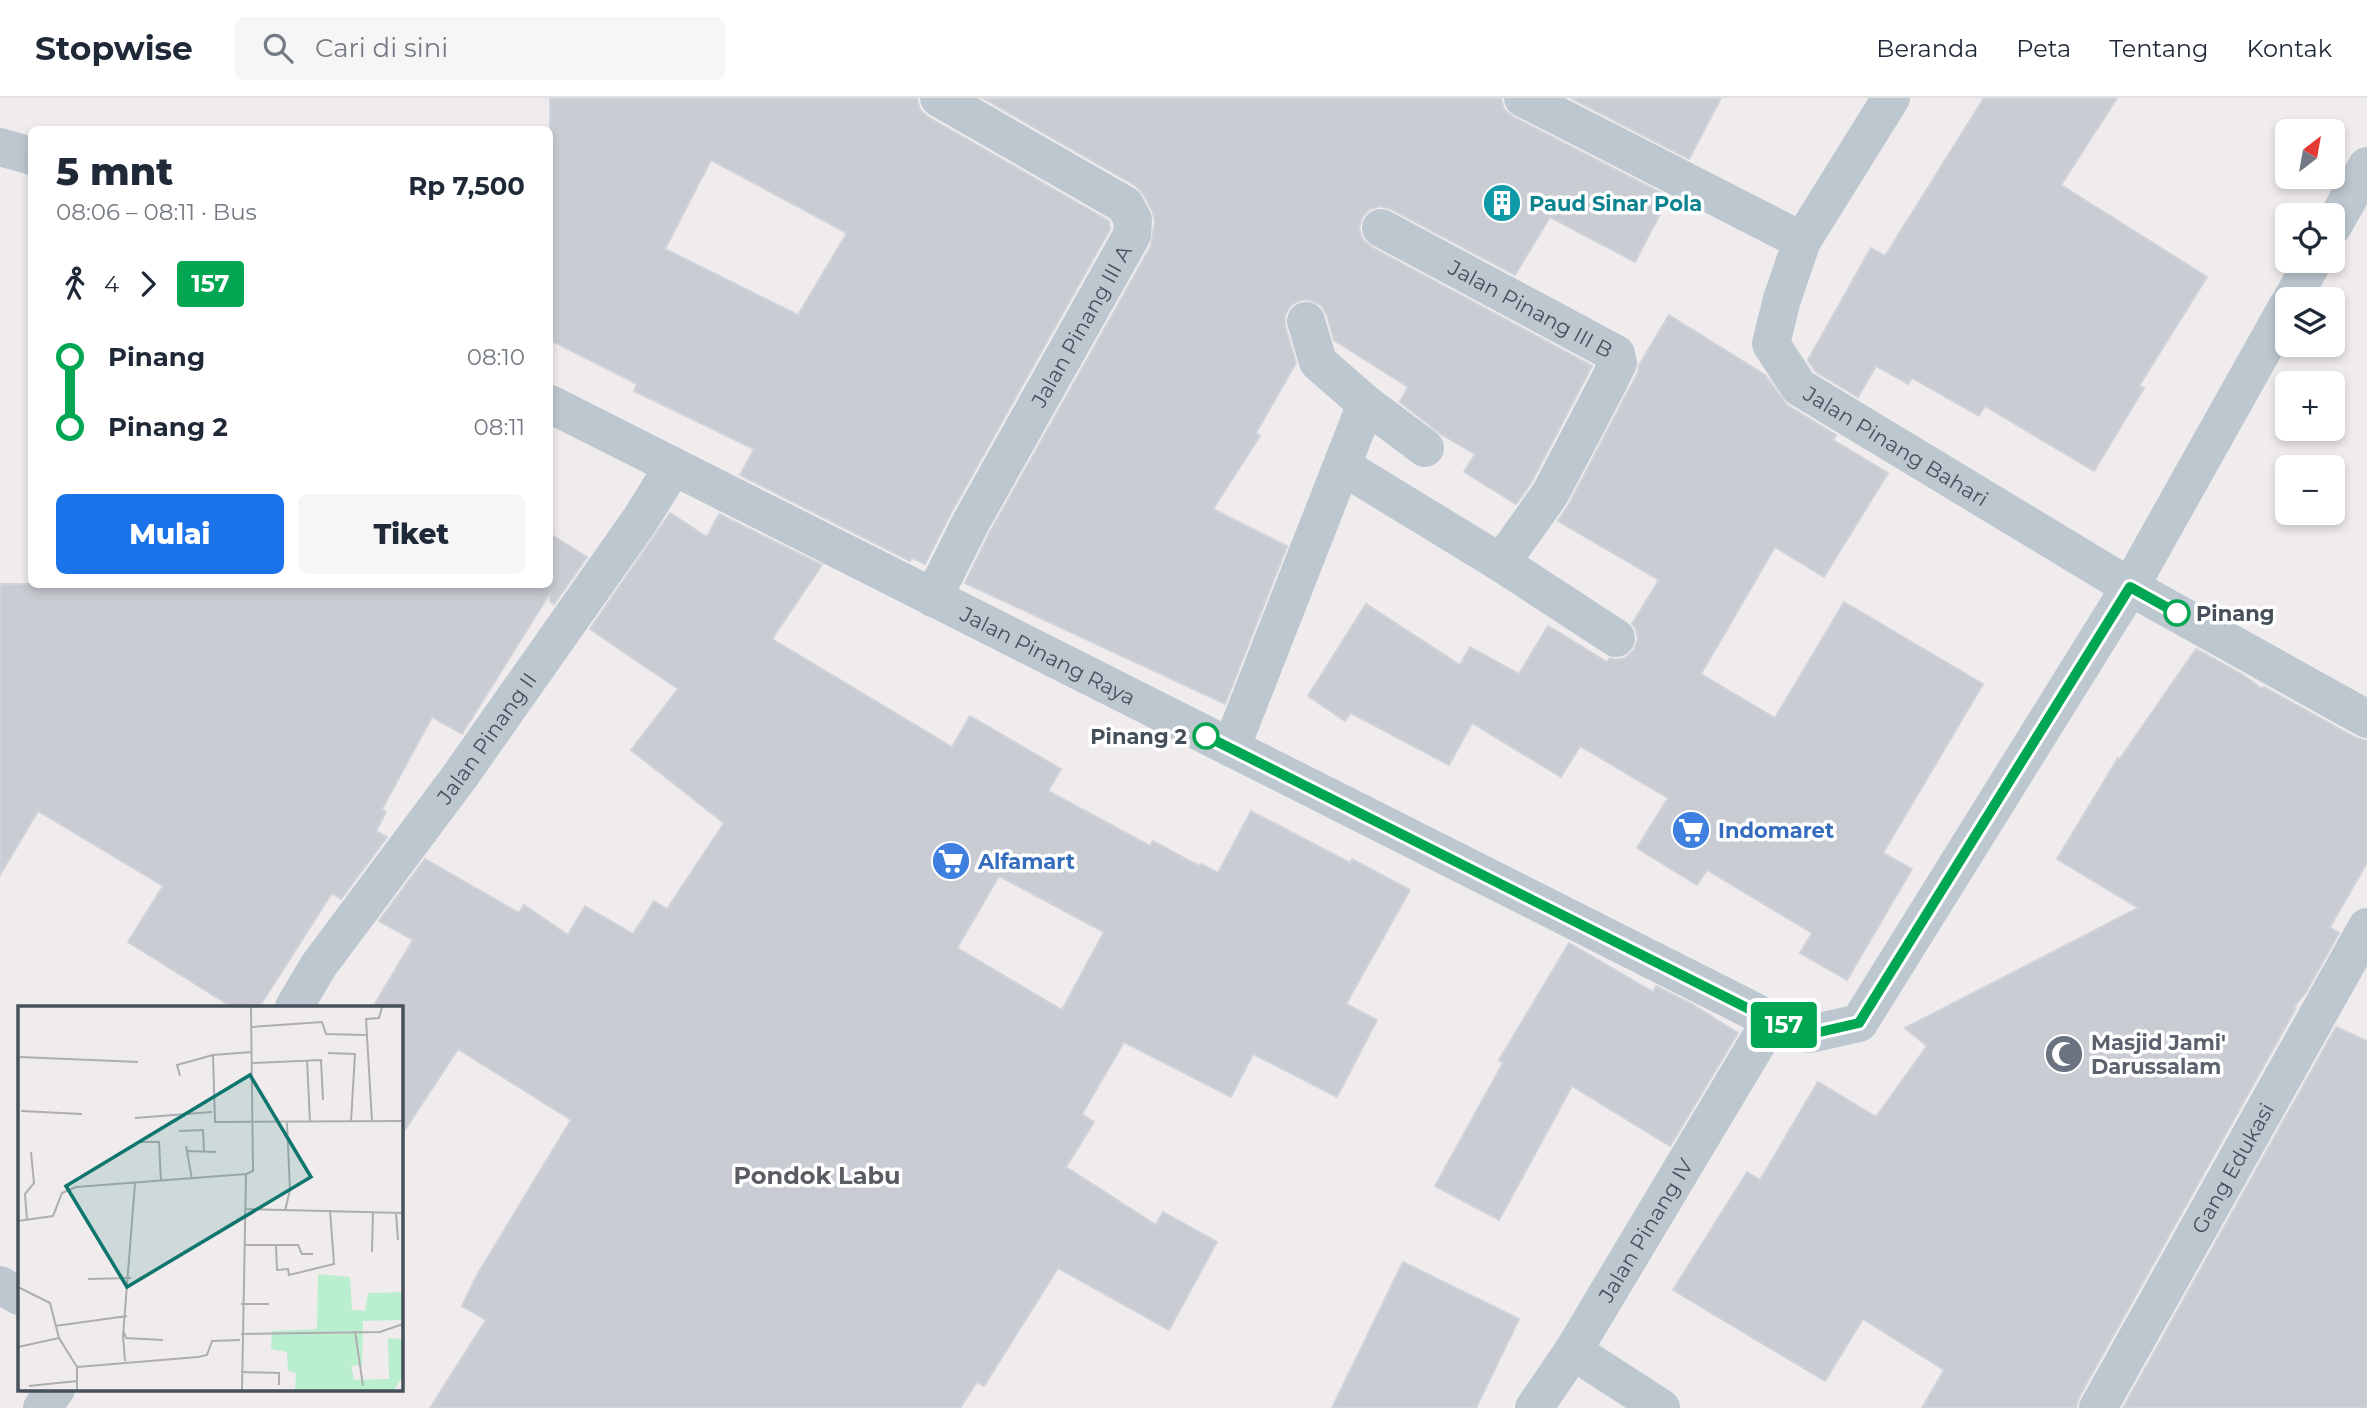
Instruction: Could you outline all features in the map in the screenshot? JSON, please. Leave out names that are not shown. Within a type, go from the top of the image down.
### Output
[{"type":"street","name":"Jalan Pinang III A","points":[[933,598],[971,522],[1132,235],[1133,220],[1125,205],[939,98]]},
{"type":"street","points":[[1523,98],[1802,241]]},
{"type":"street","name":"Jalan Pinang Bahari","points":[[1891,98],[1802,241],[1782,299],[1771,344],[1799,387],[2130,587],[2367,719]]},
{"type":"street","points":[[0,146],[28,155]]},
{"type":"street","points":[[2345,205],[2367,166]]},
{"type":"street","name":"Jalan Pinang III B","points":[[1381,228],[1616,354],[1618,363],[1550,494],[1500,563]]},
{"type":"street","points":[[1306,321],[1318,362],[1366,404],[1425,447]]},
{"type":"street","name":"Jalan Pinang Raya","points":[[553,406],[1771,1020],[1811,1034],[1859,1023],[2130,587],[2275,328]]},
{"type":"street","points":[[1231,748],[1366,404]]},
{"type":"street","points":[[1342,466],[1616,638]]},
{"type":"street","name":"Jalan Pinang II","points":[[295,1006],[319,965],[460,776],[640,520],[673,467]]},
{"type":"street","name":"Gang Edukasi","points":[[2098,1408],[2367,927]]},
{"type":"street","name":"Jalan Pinang IV","points":[[1534,1408],[1573,1351],[1771,1020]]},
{"type":"street","points":[[0,1285],[18,1295]]},
{"type":"street","points":[[1573,1351],[1661,1408]]},
{"type":"street","points":[[42,1408],[55,1390]]},
{"type":"building","points":[[550,98],[917,98],[920,110],[928,117],[1109,221],[1110,229],[925,564],[912,558],[910,561],[740,475],[754,449],[634,391],[637,384],[553,342],[553,126],[550,126]],"holes":[[[711,160],[847,233],[798,315],[665,249]]]},
{"type":"building","points":[[983,98],[1501,98],[1504,109],[1513,117],[1669,197],[1635,262],[1550,217],[1515,275],[1391,209],[1380,206],[1370,209],[1362,217],[1359,229],[1363,240],[1371,247],[1592,366],[1531,483],[1516,504],[1464,472],[1475,454],[1442,435],[1400,402],[1408,387],[1334,340],[1327,315],[1321,305],[1310,300],[1301,300],[1291,305],[1285,315],[1285,326],[1296,363],[1256,433],[1260,436],[1213,509],[1287,546],[1225,704],[965,583],[990,532],[1151,246],[1155,221],[1144,195],[1136,186]]},
{"type":"building","points":[[1571,98],[1721,98],[1689,159]]},
{"type":"building","points":[[1984,98],[2117,98],[2061,185],[2207,277],[2139,386],[2144,388],[2094,471],[1985,406],[1979,416],[1912,378],[1908,384],[1876,366],[1858,397],[1815,371],[1808,360],[1871,248],[1885,256]]},
{"type":"building","points":[[1669,315],[1765,375],[1787,405],[1836,435],[1833,440],[1888,473],[1824,577],[1775,547],[1701,674],[1775,718],[1844,602],[1983,684],[1883,853],[1912,869],[1847,980],[1800,953],[1812,933],[1707,870],[1697,885],[1637,848],[1668,798],[1580,746],[1561,777],[1472,723],[1449,765],[1351,713],[1345,721],[1308,696],[1366,604],[1460,665],[1470,647],[1519,674],[1548,626],[1607,662],[1610,658],[1625,658],[1634,650],[1638,639],[1632,624],[1659,580],[1558,521],[1638,373],[1639,365]]},
{"type":"building","points":[[670,513],[707,537],[719,514],[822,565],[772,639],[952,747],[970,716],[1061,769],[1048,791],[1150,846],[1153,841],[1199,866],[1201,864],[1218,873],[1251,811],[1350,863],[1352,859],[1410,890],[1346,1004],[1377,1020],[1337,1097],[1253,1054],[1231,1097],[1124,1042],[1082,1114],[1094,1122],[1066,1167],[1156,1225],[1163,1212],[1217,1242],[1169,1330],[1058,1268],[984,1386],[977,1382],[960,1408],[430,1408],[486,1320],[462,1306],[477,1275],[571,1120],[458,1049],[402,1134],[402,1006],[374,1006],[413,940],[379,921],[425,859],[519,913],[524,905],[568,935],[585,906],[633,934],[654,901],[667,909],[724,823],[631,750],[678,689],[590,629]],"holes":[[[999,876],[1104,932],[1062,1010],[957,948]]]},
{"type":"building","points":[[553,536],[587,557],[554,604],[550,601],[550,593],[462,734],[432,717],[382,809],[386,812],[376,831],[387,837],[341,899],[332,893],[260,1006],[230,1006],[128,942],[163,886],[38,811],[0,875],[0,584],[28,584],[28,588],[553,588]]},
{"type":"building","points":[[2196,649],[2243,675],[2262,689],[2264,687],[2356,738],[2367,741],[2367,863],[2330,927],[2339,933],[2306,992],[2294,1007],[2296,1008],[2079,1397],[2076,1408],[1922,1408],[1944,1370],[1863,1319],[1825,1381],[1673,1290],[1747,1172],[1760,1180],[1818,1082],[1876,1117],[1927,1046],[1905,1028],[2138,908],[2057,859],[2118,758],[2119,760]]},
{"type":"building","points":[[1569,943],[1653,992],[1656,986],[1690,1003],[1738,1033],[1670,1146],[1572,1086],[1499,1220],[1435,1186],[1503,1063],[1499,1060]]},
{"type":"building","points":[[2336,1027],[2367,1041],[2367,1408],[2123,1408]]},
{"type":"building","points":[[1403,1262],[1519,1319],[1476,1408],[1332,1408]]},
{"type":"bus line","name":"157","points":[[1206,736],[1771,1020],[1811,1034],[1859,1023],[2130,587],[2177,613]]},
{"type":"place","name":"Paud Sinar Pola","points":[[1502,203]]},
{"type":"place","name":"Pinang","points":[[2177,613]]},
{"type":"place","name":"Pinang 2","points":[[1206,736]]},
{"type":"place","name":"Indomaret","points":[[1691,830]]},
{"type":"place","name":"Alfamart","points":[[951,861]]},
{"type":"place","name":"Masjid Jami' Darussalam","points":[[2064,1054]]},
{"type":"district","name":"Pondok Labu","points":[[817,1175]]}]
